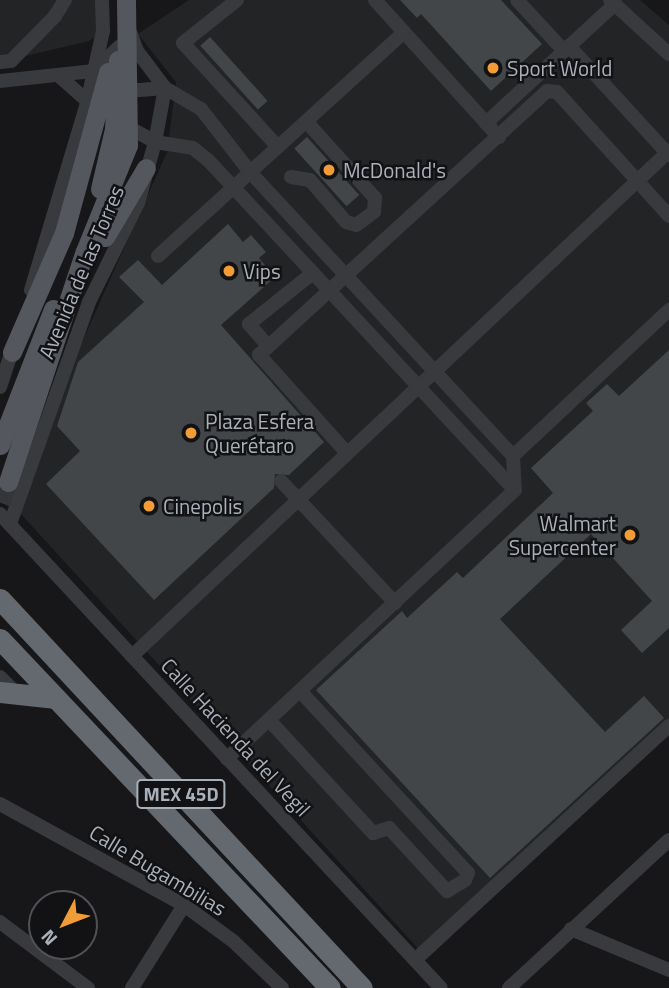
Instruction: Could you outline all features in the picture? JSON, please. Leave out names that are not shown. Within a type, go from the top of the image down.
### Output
[{"type":"highway","name":"MEX 45D","points":[[0,599],[362,988]]},
{"type":"highway","name":"MEX 45D","points":[[0,639],[330,988]]},
{"type":"highway","points":[[5,687],[56,698]]},
{"type":"main road","points":[[81,250],[110,152],[125,28],[120,0]]},
{"type":"main road","points":[[81,250],[117,179],[131,126],[128,0]]},
{"type":"main road","points":[[12,352],[64,233],[125,28]]},
{"type":"main road","points":[[36,354],[43,314],[99,156],[100,124],[86,103]]},
{"type":"main road","points":[[60,328],[122,204],[146,168]]},
{"type":"main road","name":"Avenida de las Torres","points":[[10,486],[60,328],[81,250]]},
{"type":"main road","name":"Avenida de las Torres","points":[[0,445],[81,250]]},
{"type":"street","points":[[65,0],[55,16],[6,61],[6,80],[94,71],[125,28],[128,0]]},
{"type":"street","name":"Avenida de las Torres","points":[[0,387],[86,103],[103,31],[102,0]]},
{"type":"street","points":[[237,0],[186,39],[186,47],[278,147]]},
{"type":"street","points":[[375,0],[499,138]]},
{"type":"street","points":[[132,656],[668,153],[517,0]]},
{"type":"street","points":[[486,123],[567,49],[612,2],[669,54]]},
{"type":"street","points":[[125,28],[137,51],[165,88]]},
{"type":"street","points":[[158,256],[404,32]]},
{"type":"street","points":[[58,75],[86,103],[155,142],[193,148],[233,187],[515,490]]},
{"type":"street","points":[[86,103],[115,92],[165,88],[184,95],[201,109],[250,172],[435,372],[512,462],[515,490]]},
{"type":"street","name":"Avenida de las Torres","points":[[5,519],[10,486],[89,302],[138,203],[155,142],[165,88]]},
{"type":"street","points":[[347,453],[265,365],[259,355],[348,277],[547,91],[555,90],[669,216]]},
{"type":"street","points":[[291,177],[310,180],[346,222],[356,225],[374,212],[375,198],[306,121]]},
{"type":"street","points":[[268,346],[249,324],[313,273]]},
{"type":"street","points":[[512,462],[669,310]]},
{"type":"street","points":[[281,481],[395,603]]},
{"type":"street","points":[[227,759],[515,490]]},
{"type":"street","name":"Calle Hacienda del Vegil","points":[[5,519],[441,988]]},
{"type":"street","points":[[269,720],[373,833],[388,828],[447,891],[465,880],[468,873],[300,691]]},
{"type":"street","points":[[425,988],[418,963],[669,726]]},
{"type":"street","name":"Calle Bugambilias","points":[[0,804],[184,905],[233,941],[282,988]]},
{"type":"street","points":[[509,988],[571,929],[667,845]]},
{"type":"street","points":[[132,988],[153,960],[184,905]]},
{"type":"street","points":[[0,922],[88,988]]},
{"type":"street","points":[[571,929],[669,970]]},
{"type":"shaded area","points":[[0,0],[101,0],[102,32],[89,41],[0,62]]},
{"type":"shaded area","points":[[189,0],[640,0],[669,25],[669,730],[425,956],[20,513],[75,358],[167,152],[176,82],[138,34]]},
{"type":"building","name":"Sport World","points":[[400,0],[501,0],[542,44],[491,91],[421,14],[417,18]]},
{"type":"building","points":[[210,37],[268,101],[258,110],[200,46]]},
{"type":"building","name":"McDonald's","points":[[307,137],[359,195],[347,206],[294,148]]},
{"type":"building","name":"Plaza Esfera Querétaro","points":[[228,224],[243,242],[251,235],[266,252],[259,258],[275,277],[221,325],[324,442],[289,475],[275,474],[274,488],[154,600],[46,484],[80,451],[57,426],[78,362],[144,302],[119,277],[138,260],[162,285]]},
{"type":"building","points":[[669,350],[669,628],[642,653],[621,630],[652,601],[591,534],[500,619],[605,732],[644,696],[664,718],[490,878],[316,690],[402,611],[407,618],[457,572],[463,578],[553,493],[531,468],[593,411],[586,403],[607,384],[619,396]]},
{"type":"tunnel","points":[[0,502],[8,482]]},
{"type":"place","name":"Sport World","points":[[493,68]]},
{"type":"place","name":"McDonald's","points":[[329,170]]},
{"type":"place","name":"Vips","points":[[229,271]]},
{"type":"place","name":"Plaza Esfera Querétaro","points":[[191,433]]},
{"type":"place","name":"Cinepolis","points":[[149,506]]},
{"type":"place","name":"Walmart Supercenter","points":[[630,535]]}]
